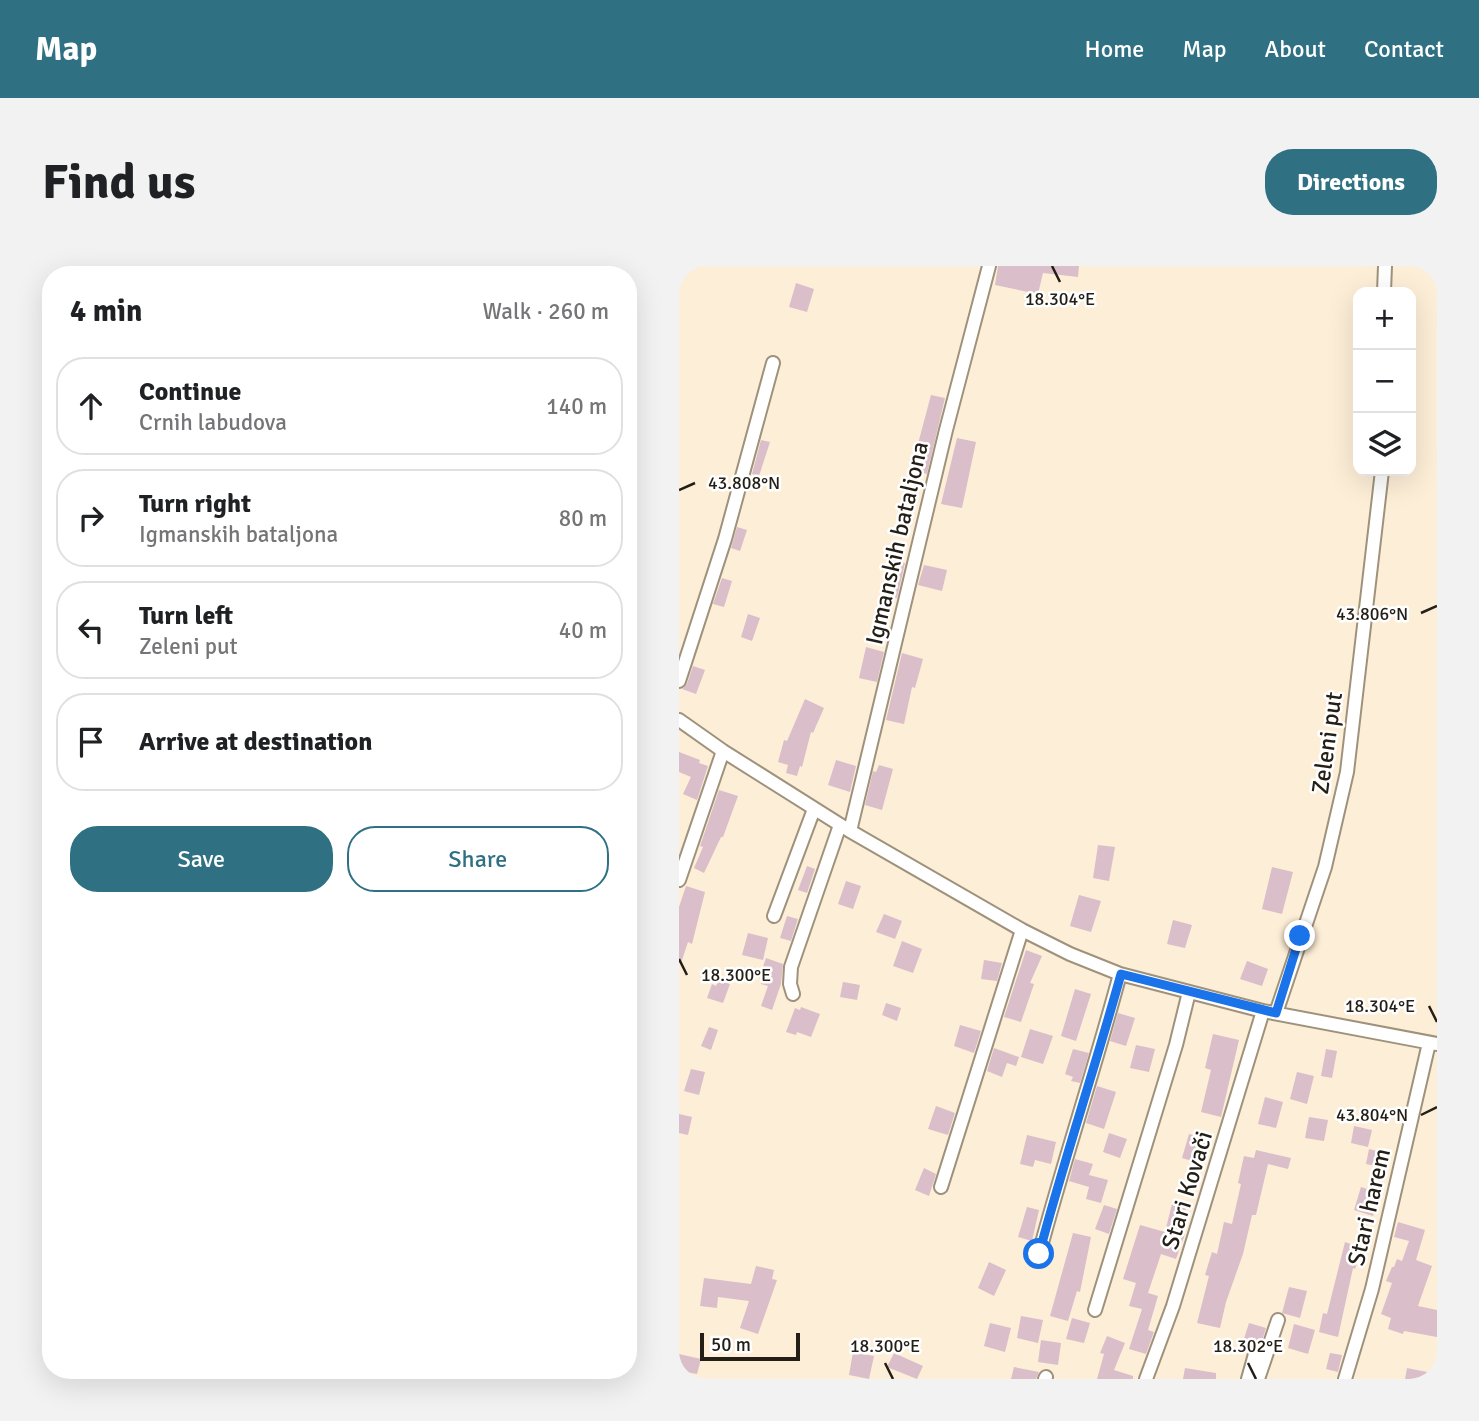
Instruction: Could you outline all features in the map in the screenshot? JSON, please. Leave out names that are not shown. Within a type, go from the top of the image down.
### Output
[{"type":"street","name":"Igmanskih bataljona","points":[[793,994],[790,984],[791,967],[845,828],[989,266]]},
{"type":"street","points":[[1384,287],[1385,266]]},
{"type":"street","points":[[679,681],[725,539],[773,363]]},
{"type":"street","name":"Zeleni put","points":[[1270,1012],[1325,867],[1347,772],[1380,476]]},
{"type":"street","points":[[679,720],[845,828],[1022,930],[1070,954],[1121,974],[1189,992],[1270,1012],[1433,1044]]},
{"type":"street","points":[[679,880],[723,751]]},
{"type":"street","points":[[774,916],[814,808]]},
{"type":"street","points":[[941,1187],[1022,930]]},
{"type":"street","points":[[1039,1254],[1121,974]]},
{"type":"street","points":[[1095,1310],[1176,1045],[1189,992]]},
{"type":"street","name":"Stari Kovači","points":[[1146,1379],[1174,1306],[1270,1012]]},
{"type":"street","name":"Stari harem","points":[[1345,1379],[1372,1289],[1433,1044]]},
{"type":"street","points":[[1258,1379],[1278,1320]]},
{"type":"street","points":[[1248,1379],[1255,1354]]},
{"type":"building","points":[[998,266],[1079,266],[1078,277],[1043,273],[1038,294],[995,285]]},
{"type":"building","points":[[796,283],[814,289],[807,312],[789,307]]},
{"type":"building","points":[[931,395],[945,398],[927,474],[911,470]]},
{"type":"building","points":[[957,438],[976,442],[962,508],[941,504]]},
{"type":"building","points":[[761,440],[770,442],[759,476],[752,474]]},
{"type":"building","points":[[737,527],[747,530],[740,551],[731,548]]},
{"type":"building","points":[[890,559],[905,563],[897,598],[880,593]]},
{"type":"building","points":[[924,565],[947,570],[942,591],[918,585]]},
{"type":"building","points":[[722,578],[732,581],[724,607],[713,604]]},
{"type":"building","points":[[748,614],[760,618],[752,641],[741,637]]},
{"type":"building","points":[[866,647],[884,652],[877,682],[859,678]]},
{"type":"building","points":[[902,653],[923,659],[915,688],[912,687],[904,724],[886,720]]},
{"type":"building","points":[[693,666],[705,670],[696,694],[682,689],[687,684]]},
{"type":"building","points":[[805,699],[824,708],[813,733],[811,732],[797,776],[786,773],[788,765],[778,762],[784,740],[787,741]]},
{"type":"building","points":[[679,752],[708,766],[697,800],[683,794],[691,777],[679,772]]},
{"type":"building","points":[[836,760],[856,766],[850,792],[828,785]]},
{"type":"building","points":[[879,765],[893,769],[882,810],[865,805],[873,771],[876,772]]},
{"type":"building","points":[[719,790],[738,796],[723,837],[704,873],[694,868],[703,847],[700,846]]},
{"type":"building","points":[[1098,845],[1115,847],[1109,881],[1093,878]]},
{"type":"building","points":[[807,866],[815,869],[807,893],[798,890]]},
{"type":"building","points":[[1272,867],[1293,872],[1282,914],[1262,909]]},
{"type":"building","points":[[846,881],[861,886],[853,909],[838,904]]},
{"type":"building","points":[[686,886],[705,892],[692,944],[688,942],[679,963],[679,907]]},
{"type":"building","points":[[1079,895],[1101,901],[1091,932],[1070,926]]},
{"type":"building","points":[[884,914],[902,921],[895,939],[876,932]]},
{"type":"building","points":[[787,916],[798,919],[791,941],[780,938]]},
{"type":"building","points":[[1173,920],[1192,925],[1185,948],[1167,944]]},
{"type":"building","points":[[748,933],[768,938],[763,960],[742,955]]},
{"type":"building","points":[[902,941],[922,949],[913,973],[893,966]]},
{"type":"building","points":[[1026,950],[1042,956],[1030,983],[1034,984],[1021,1022],[1004,1017]]},
{"type":"building","points":[[766,958],[783,964],[781,984],[772,1010],[761,1006],[768,986],[761,984],[762,979],[759,978]]},
{"type":"building","points":[[984,960],[1002,963],[997,981],[981,979]]},
{"type":"building","points":[[1247,961],[1268,969],[1262,986],[1240,979]]},
{"type":"building","points":[[719,979],[730,984],[723,1003],[707,998],[712,984],[716,986]]},
{"type":"building","points":[[843,982],[860,985],[857,1000],[840,997]]},
{"type":"building","points":[[1075,989],[1091,994],[1076,1041],[1061,1036]]},
{"type":"building","points":[[886,1003],[901,1008],[897,1021],[882,1015]]},
{"type":"building","points":[[801,1007],[820,1014],[811,1037],[797,1032],[796,1035],[786,1032],[795,1008],[800,1010]]},
{"type":"building","points":[[1118,1013],[1135,1018],[1126,1046],[1110,1041]]},
{"type":"building","points":[[960,1025],[981,1031],[974,1053],[954,1046]]},
{"type":"building","points":[[709,1027],[718,1030],[711,1050],[701,1046]]},
{"type":"building","points":[[1030,1029],[1053,1036],[1043,1064],[1021,1057]]},
{"type":"building","points":[[1213,1034],[1239,1040],[1221,1117],[1201,1112],[1211,1070],[1205,1068]]},
{"type":"building","points":[[1136,1045],[1155,1049],[1149,1072],[1130,1068]]},
{"type":"building","points":[[994,1048],[1019,1057],[1016,1066],[1007,1063],[1002,1077],[987,1071]]},
{"type":"building","points":[[1073,1049],[1089,1053],[1080,1083],[1071,1081],[1073,1077],[1065,1074]]},
{"type":"building","points":[[1326,1049],[1337,1051],[1332,1078],[1321,1076]]},
{"type":"building","points":[[691,1069],[705,1072],[699,1095],[684,1091]]},
{"type":"building","points":[[1297,1072],[1314,1076],[1307,1104],[1290,1099]]},
{"type":"building","points":[[1097,1086],[1116,1092],[1104,1129],[1086,1123]]},
{"type":"building","points":[[1265,1097],[1283,1102],[1276,1128],[1258,1124]]},
{"type":"building","points":[[936,1106],[955,1113],[948,1135],[928,1129]]},
{"type":"building","points":[[679,1114],[692,1117],[688,1135],[679,1133]]},
{"type":"building","points":[[1309,1117],[1328,1120],[1324,1141],[1305,1138]]},
{"type":"building","points":[[1354,1126],[1372,1130],[1368,1147],[1351,1143]]},
{"type":"building","points":[[1109,1133],[1127,1139],[1120,1158],[1103,1152]]},
{"type":"building","points":[[1189,1134],[1206,1139],[1199,1163],[1182,1158]]},
{"type":"building","points":[[1027,1135],[1056,1142],[1051,1164],[1035,1160],[1033,1167],[1020,1164]]},
{"type":"building","points":[[1369,1149],[1389,1154],[1385,1168],[1366,1164]]},
{"type":"building","points":[[1256,1150],[1291,1158],[1288,1169],[1268,1164],[1256,1215],[1252,1215],[1220,1328],[1197,1323],[1212,1252],[1217,1254],[1224,1222],[1232,1224],[1244,1156],[1254,1158]]},
{"type":"building","points":[[1075,1159],[1093,1164],[1089,1175],[1108,1180],[1101,1203],[1086,1199],[1089,1187],[1069,1181]]},
{"type":"building","points":[[924,1168],[936,1174],[929,1196],[915,1190]]},
{"type":"building","points":[[1361,1187],[1380,1193],[1373,1216],[1354,1210]]},
{"type":"building","points":[[1172,1204],[1186,1208],[1180,1232],[1185,1234],[1176,1259],[1161,1254],[1148,1293],[1158,1296],[1148,1330],[1154,1332],[1146,1354],[1129,1349],[1142,1309],[1129,1306],[1136,1283],[1123,1279],[1140,1225],[1165,1232]]},
{"type":"building","points":[[1104,1205],[1117,1209],[1109,1234],[1095,1229]]},
{"type":"building","points":[[1027,1207],[1039,1210],[1032,1241],[1018,1237]]},
{"type":"building","points":[[1398,1222],[1425,1230],[1416,1260],[1432,1266],[1418,1306],[1437,1310],[1437,1337],[1404,1331],[1403,1334],[1388,1329],[1391,1318],[1381,1314],[1392,1283],[1386,1281],[1397,1259],[1402,1261],[1409,1241],[1394,1237]]},
{"type":"building","points":[[1073,1233],[1091,1237],[1080,1292],[1077,1291],[1068,1321],[1050,1316]]},
{"type":"building","points":[[1345,1242],[1362,1248],[1355,1269],[1353,1268],[1338,1337],[1319,1332],[1323,1313],[1327,1314]]},
{"type":"building","points":[[989,1262],[1006,1270],[994,1296],[978,1288]]},
{"type":"building","points":[[756,1266],[774,1270],[772,1279],[777,1280],[758,1334],[740,1328],[749,1301],[718,1297],[717,1308],[700,1306],[704,1278],[751,1284]]},
{"type":"building","points":[[1289,1287],[1307,1291],[1300,1318],[1282,1313]]},
{"type":"building","points":[[1021,1316],[1043,1320],[1038,1343],[1017,1338]]},
{"type":"building","points":[[1072,1318],[1090,1323],[1084,1343],[1066,1339]]},
{"type":"building","points":[[990,1323],[1011,1328],[1005,1352],[984,1346]]},
{"type":"building","points":[[1249,1323],[1266,1328],[1260,1347],[1243,1342]]},
{"type":"building","points":[[1294,1324],[1315,1330],[1308,1354],[1288,1348]]},
{"type":"building","points":[[1107,1336],[1125,1343],[1114,1370],[1133,1376],[1133,1379],[1097,1379],[1104,1354],[1100,1353]]},
{"type":"building","points":[[1041,1340],[1061,1343],[1058,1365],[1038,1362]]},
{"type":"building","points":[[853,1352],[874,1356],[869,1379],[849,1375]]},
{"type":"building","points":[[894,1353],[923,1366],[917,1379],[887,1367]]},
{"type":"building","points":[[1330,1353],[1342,1355],[1338,1372],[1326,1369]]},
{"type":"building","points":[[679,1354],[701,1359],[697,1374],[679,1371]]},
{"type":"building","points":[[1014,1367],[1039,1372],[1036,1379],[1011,1379]]},
{"type":"building","points":[[1185,1368],[1216,1373],[1216,1379],[1183,1379]]},
{"type":"building","points":[[1407,1368],[1437,1374],[1437,1379],[1405,1379]]},
{"type":"route","points":[[1039,1254],[1121,974],[1276,1013],[1300,936]]}]
